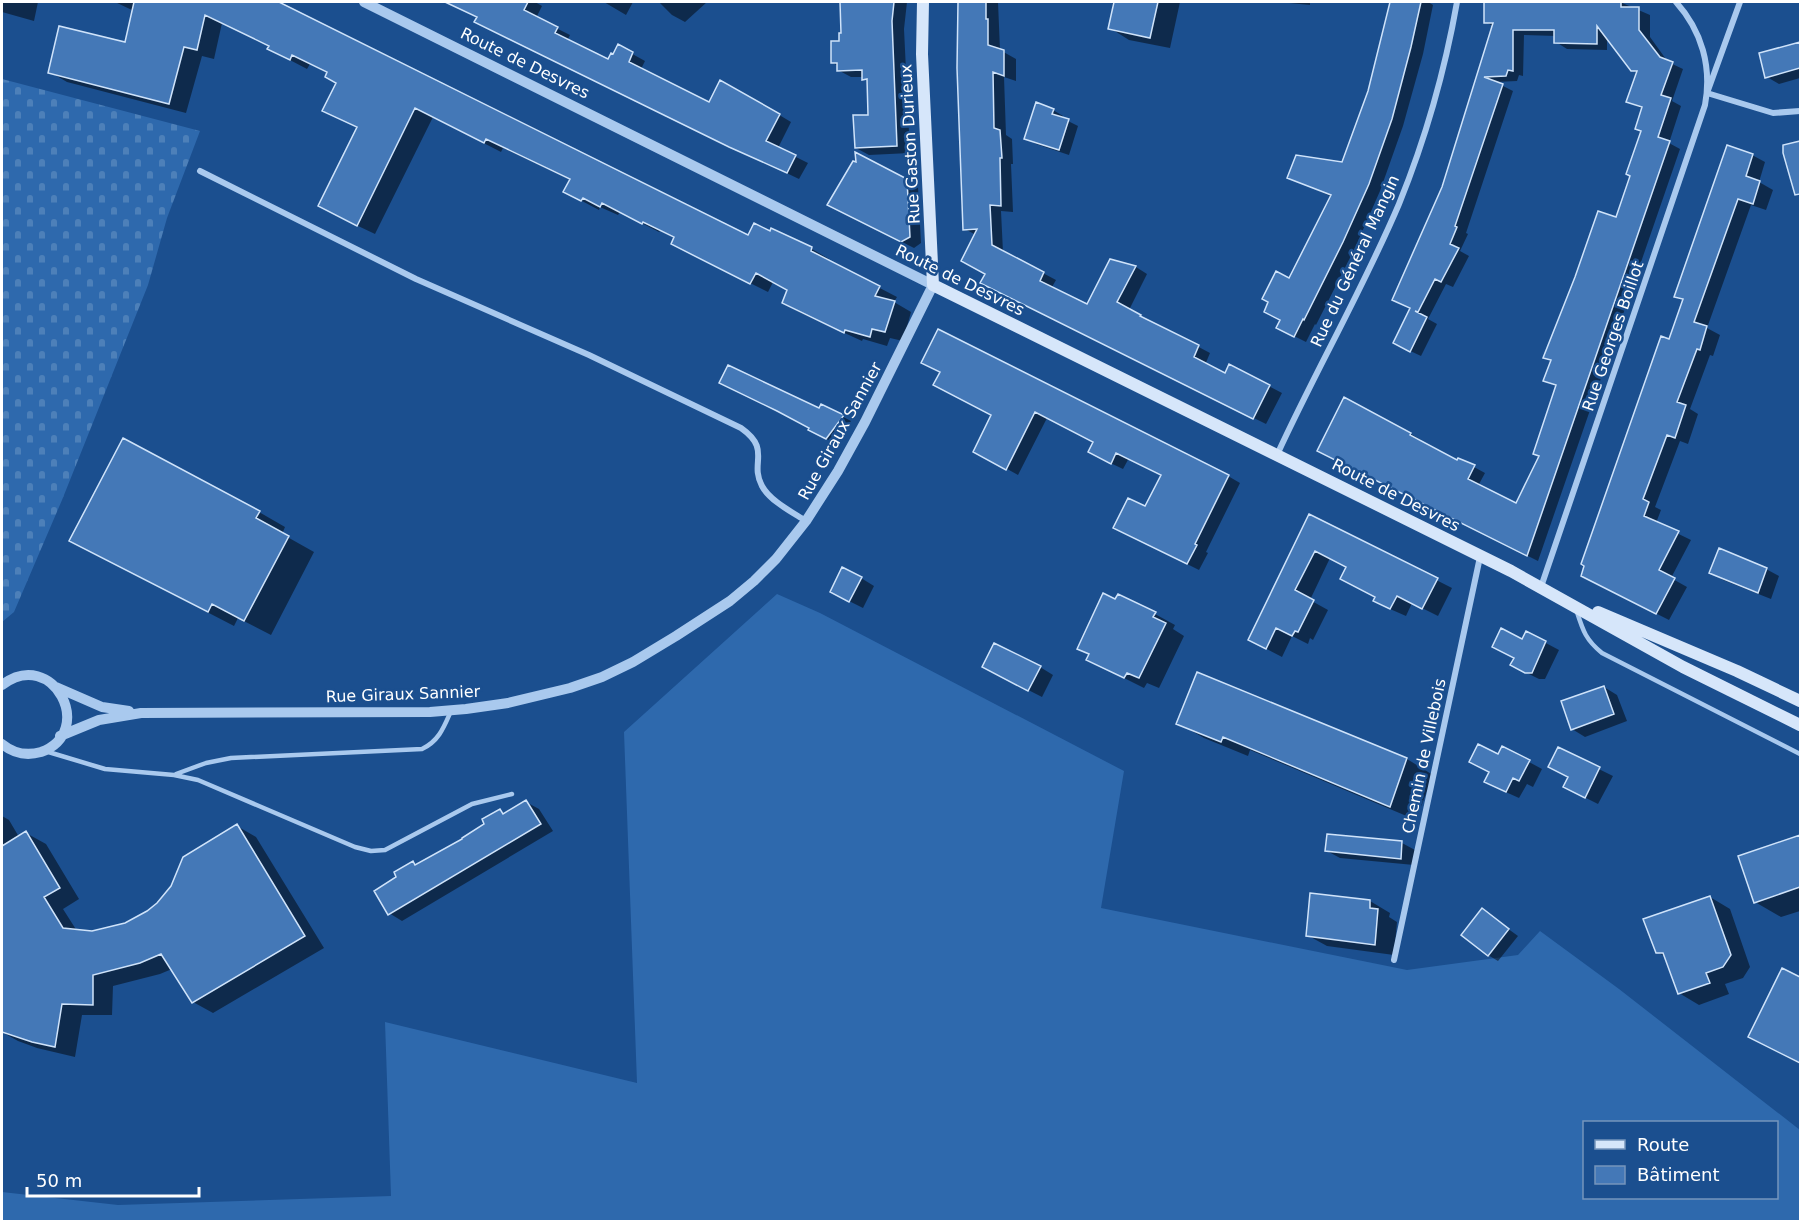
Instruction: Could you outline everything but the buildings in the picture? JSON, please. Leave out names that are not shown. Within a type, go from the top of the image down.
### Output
[{"type":"main road","name":"Rue Gaston Durieux","points":[[923,2],[923,79],[933,285]]},
{"type":"main road","name":"Route de Desvres","points":[[933,285],[1541,587],[1737,671],[1800,701]]},
{"type":"main road","name":"Route de Desvres","points":[[1541,587],[1683,667],[1800,725]]},
{"type":"street","name":"Route de Desvres","points":[[364,2],[933,285]]},
{"type":"street","name":"Rue du Général Mangin","points":[[1277,455],[1399,204],[1437,89],[1457,2]]},
{"type":"street","name":"Rue Georges Boillot","points":[[1676,2],[1695,28],[1704,49],[1707,93]]},
{"type":"street","name":"Rue Georges Boillot","points":[[1541,587],[1701,119],[1707,93],[1740,2]]},
{"type":"street","points":[[1707,93],[1773,113],[1800,111]]},
{"type":"street","points":[[200,171],[416,279],[589,355],[741,428],[757,446],[758,474],[766,492],[806,521]]},
{"type":"street","name":"Rue Giraux Sannier","points":[[43,751],[60,736],[99,720],[141,713],[451,711],[508,703],[570,688],[602,677],[633,662],[742,592],[776,559],[806,521],[832,481],[865,422],[933,285]]},
{"type":"street","name":"Chemin de Villebois","points":[[1394,960],[1480,557]]},
{"type":"street","name":"Rue Giraux Sannier","points":[[2,684],[16,676],[32,675],[102,707],[141,713]]},
{"type":"street","points":[[55,686],[63,698],[67,711],[66,724],[60,736]]},
{"type":"street","points":[[2,744],[25,754],[43,751]]},
{"type":"lane","points":[[1575,606],[1585,636],[1602,653],[1800,754]]},
{"type":"lane","points":[[174,775],[231,758],[422,749],[429,746],[439,736],[451,711]]},
{"type":"lane","points":[[43,751],[105,769],[174,775],[207,783],[355,847],[370,851],[385,850],[472,804],[512,795]]},
{"type":"green space","points":[[2,79],[200,131],[167,218],[148,285],[62,500],[14,612],[2,622]]},
{"type":"green space","points":[[777,594],[820,613],[1124,771],[1101,908],[1407,970],[1518,955],[1540,931],[1619,989],[1800,1130],[1800,1221],[2,1221],[2,1192],[118,1205],[391,1196],[385,1022],[637,1083],[624,732]]}]
